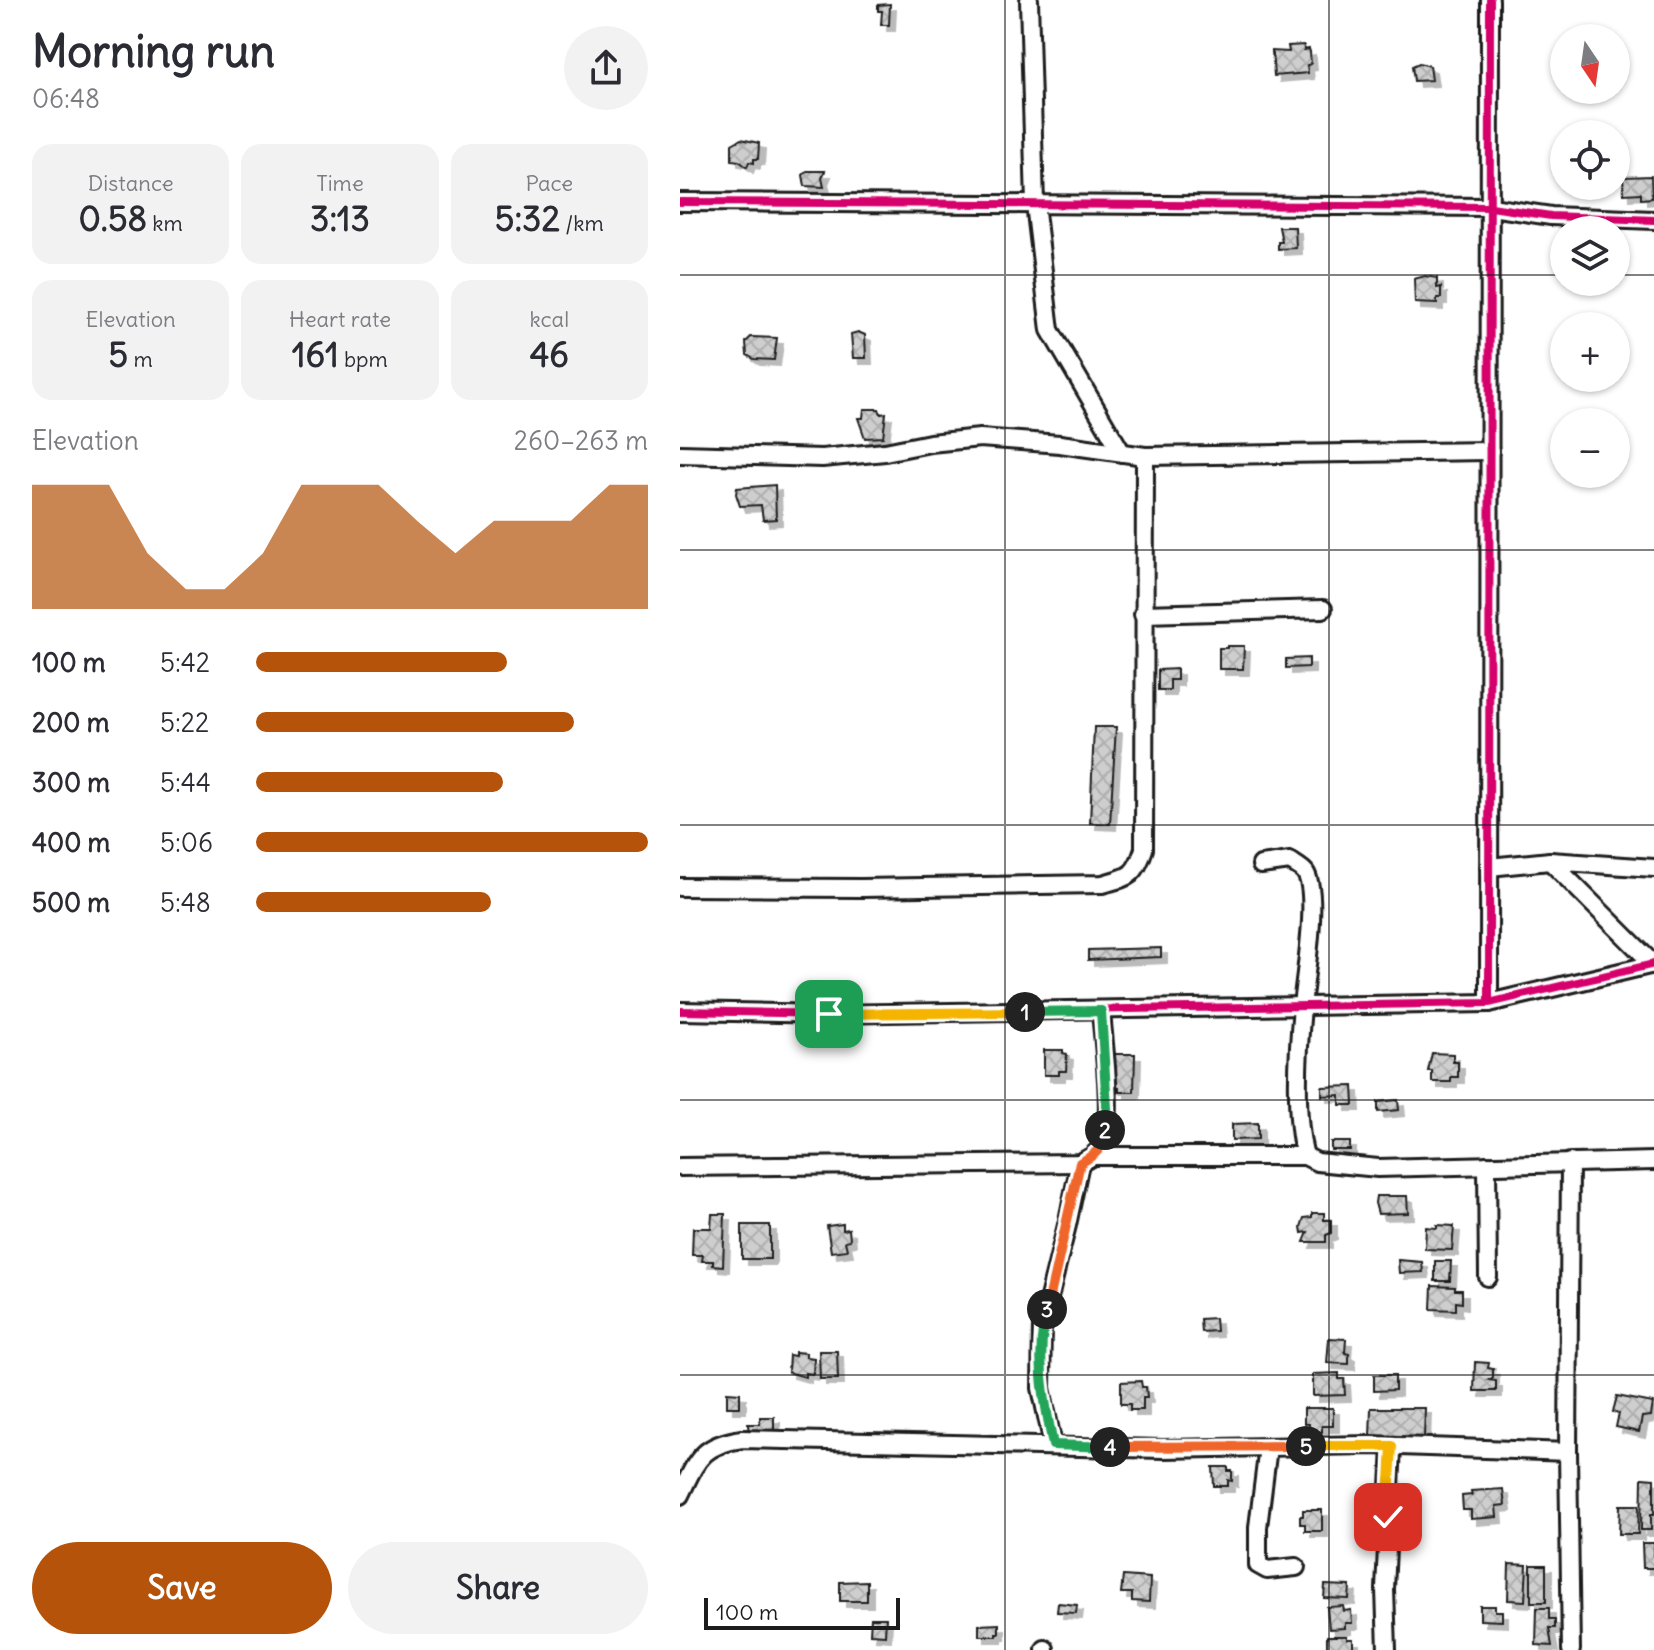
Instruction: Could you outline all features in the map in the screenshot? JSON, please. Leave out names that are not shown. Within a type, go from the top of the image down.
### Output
[{"type":"street","points":[[1029,0],[1035,204],[1050,330],[1122,453]]},
{"type":"street","points":[[1489,1003],[1490,0]]},
{"type":"street","points":[[680,202],[1491,207],[1551,216],[1654,220]]},
{"type":"street","points":[[680,454],[822,458],[980,438],[1060,444],[1145,456],[1490,451]]},
{"type":"street","points":[[680,887],[1102,884],[1129,877],[1139,868],[1144,849],[1145,456]]},
{"type":"street","points":[[1143,614],[1323,609]]},
{"type":"street","points":[[1261,865],[1290,861],[1305,871],[1310,889],[1309,948],[1299,1072],[1301,1142],[1305,1156]]},
{"type":"street","points":[[1489,867],[1550,861],[1654,868]]},
{"type":"street","points":[[1550,861],[1653,964]]},
{"type":"street","points":[[680,1011],[829,1014],[1489,1003],[1653,964]]},
{"type":"street","points":[[1053,1445],[1041,1388],[1042,1326],[1087,1159],[1105,1141],[1107,1108],[1101,1011]]},
{"type":"street","points":[[680,1167],[1305,1156],[1317,1162],[1378,1168],[1654,1161]]},
{"type":"street","points":[[1570,1162],[1568,1452],[1571,1650]]},
{"type":"street","points":[[1487,1165],[1488,1277]]},
{"type":"street","points":[[680,1495],[698,1457],[719,1442],[742,1439],[1163,1449],[1392,1446],[1568,1452]]},
{"type":"street","points":[[1387,1650],[1385,1589],[1392,1446]]},
{"type":"street","points":[[1268,1447],[1258,1527],[1258,1565],[1267,1570],[1296,1567]]},
{"type":"building","points":[[890,4],[889,25],[881,25],[882,11],[878,11],[878,5]]},
{"type":"building","points":[[1304,45],[1304,50],[1309,49],[1310,52],[1308,73],[1274,76],[1272,51],[1289,52],[1288,46]]},
{"type":"building","points":[[1419,63],[1430,66],[1432,80],[1414,81],[1412,66]]},
{"type":"building","points":[[741,139],[759,143],[758,159],[754,159],[754,163],[749,162],[747,167],[732,160],[732,144]]},
{"type":"building","points":[[807,171],[825,171],[822,178],[824,187],[805,186],[803,175]]},
{"type":"building","points":[[1651,176],[1652,198],[1641,199],[1641,193],[1630,194],[1630,177]]},
{"type":"building","points":[[1279,227],[1295,227],[1296,248],[1278,249],[1278,242],[1282,242]]},
{"type":"building","points":[[1425,276],[1437,278],[1437,288],[1441,287],[1441,298],[1437,298],[1437,304],[1415,303],[1414,279]]},
{"type":"building","points":[[858,332],[865,335],[866,358],[853,358],[851,334]]},
{"type":"building","points":[[751,337],[777,338],[774,360],[754,359],[747,355],[746,342]]},
{"type":"building","points":[[864,409],[879,409],[881,414],[886,413],[883,437],[865,438],[858,418],[863,418]]},
{"type":"building","points":[[775,485],[776,519],[763,520],[761,505],[740,506],[737,488]]},
{"type":"building","points":[[1244,646],[1243,669],[1219,669],[1219,648]]},
{"type":"building","points":[[1309,658],[1309,667],[1286,668],[1286,659]]},
{"type":"building","points":[[1177,669],[1177,680],[1170,680],[1170,690],[1158,690],[1158,670]]},
{"type":"building","points":[[1094,727],[1116,727],[1110,824],[1090,823]]},
{"type":"building","points":[[1161,948],[1161,957],[1088,960],[1088,950]]},
{"type":"building","points":[[1044,1050],[1063,1050],[1067,1054],[1066,1071],[1059,1071],[1059,1075],[1044,1075]]},
{"type":"building","points":[[1432,1053],[1453,1054],[1453,1062],[1458,1062],[1458,1077],[1451,1077],[1451,1082],[1432,1082],[1432,1071],[1428,1071]]},
{"type":"building","points":[[1111,1054],[1135,1054],[1134,1092],[1119,1092],[1119,1088],[1115,1088],[1115,1074],[1110,1074]]},
{"type":"building","points":[[1353,1086],[1354,1105],[1340,1105],[1340,1095],[1322,1096],[1322,1087]]},
{"type":"building","points":[[1398,1100],[1399,1110],[1378,1112],[1378,1102]]},
{"type":"building","points":[[1258,1123],[1258,1139],[1232,1140],[1232,1124]]},
{"type":"building","points":[[1331,1142],[1350,1142],[1350,1150],[1331,1150]]},
{"type":"building","points":[[1376,1196],[1407,1196],[1408,1213],[1378,1214]]},
{"type":"building","points":[[1312,1213],[1324,1213],[1324,1220],[1331,1220],[1331,1233],[1326,1235],[1326,1242],[1304,1242],[1308,1232],[1302,1233],[1301,1227],[1304,1218],[1312,1217]]},
{"type":"building","points":[[712,1214],[725,1214],[723,1266],[713,1265],[713,1261],[702,1261],[703,1255],[692,1255],[693,1228],[711,1228]]},
{"type":"building","points":[[843,1224],[843,1230],[849,1229],[850,1240],[845,1241],[847,1250],[831,1252],[827,1226]]},
{"type":"building","points":[[742,1225],[770,1225],[770,1259],[742,1259]]},
{"type":"building","points":[[1437,1225],[1454,1226],[1452,1250],[1425,1249],[1426,1227],[1437,1228]]},
{"type":"building","points":[[1398,1260],[1422,1262],[1423,1272],[1399,1273]]},
{"type":"building","points":[[1435,1261],[1451,1261],[1450,1281],[1435,1281]]},
{"type":"building","points":[[1432,1286],[1462,1290],[1462,1303],[1456,1302],[1456,1310],[1431,1309]]},
{"type":"building","points":[[1215,1318],[1216,1331],[1201,1332],[1200,1319]]},
{"type":"building","points":[[1329,1338],[1346,1339],[1345,1353],[1349,1354],[1349,1364],[1327,1363]]},
{"type":"building","points":[[819,1351],[837,1351],[838,1379],[820,1379]]},
{"type":"building","points":[[795,1352],[814,1358],[813,1374],[805,1373],[805,1377],[788,1372],[789,1355],[795,1356]]},
{"type":"building","points":[[1475,1362],[1489,1363],[1493,1378],[1489,1380],[1496,1381],[1496,1391],[1474,1391]]},
{"type":"building","points":[[1339,1373],[1339,1379],[1344,1379],[1345,1395],[1313,1396],[1313,1374]]},
{"type":"building","points":[[1374,1375],[1395,1375],[1395,1390],[1374,1391]]},
{"type":"building","points":[[1141,1381],[1142,1387],[1146,1387],[1147,1397],[1143,1397],[1143,1410],[1130,1410],[1130,1404],[1121,1404],[1121,1382]]},
{"type":"building","points":[[727,1392],[740,1393],[740,1407],[727,1407]]},
{"type":"building","points":[[1617,1396],[1653,1403],[1651,1416],[1642,1417],[1639,1432],[1616,1427],[1619,1413],[1613,1412]]},
{"type":"building","points":[[1304,1408],[1333,1408],[1333,1426],[1322,1426],[1322,1432],[1309,1431],[1309,1424],[1304,1424]]},
{"type":"building","points":[[1371,1408],[1425,1408],[1424,1438],[1370,1438]]},
{"type":"building","points":[[760,1417],[774,1417],[774,1434],[749,1435],[748,1424],[760,1424]]},
{"type":"building","points":[[1213,1467],[1228,1467],[1228,1471],[1232,1471],[1232,1481],[1228,1480],[1228,1486],[1214,1486]]},
{"type":"building","points":[[1642,1478],[1654,1479],[1651,1530],[1641,1530]]},
{"type":"building","points":[[1503,1489],[1505,1505],[1496,1506],[1497,1517],[1471,1519],[1471,1510],[1463,1510],[1462,1496],[1472,1495],[1471,1491]]},
{"type":"building","points":[[1620,1505],[1639,1505],[1638,1534],[1619,1534]]},
{"type":"building","points":[[1303,1510],[1322,1510],[1322,1531],[1305,1531],[1305,1524],[1300,1524]]},
{"type":"building","points":[[1642,1543],[1654,1543],[1654,1568],[1643,1568]]},
{"type":"building","points":[[1509,1564],[1527,1565],[1525,1601],[1508,1600]]},
{"type":"building","points":[[1531,1565],[1546,1565],[1546,1602],[1531,1602]]},
{"type":"building","points":[[1123,1576],[1150,1578],[1149,1602],[1132,1601],[1132,1593],[1121,1593]]},
{"type":"building","points":[[867,1581],[867,1601],[840,1601],[840,1582]]},
{"type":"building","points":[[1325,1585],[1350,1586],[1349,1599],[1324,1598]]},
{"type":"building","points":[[1058,1603],[1077,1605],[1076,1613],[1057,1612]]},
{"type":"building","points":[[1343,1606],[1344,1611],[1351,1610],[1352,1623],[1345,1623],[1345,1628],[1329,1629],[1327,1607]]},
{"type":"building","points":[[1480,1606],[1495,1606],[1495,1611],[1502,1611],[1502,1621],[1480,1620]]},
{"type":"building","points":[[1537,1608],[1549,1608],[1549,1619],[1555,1619],[1555,1628],[1549,1628],[1552,1646],[1536,1645]]},
{"type":"building","points":[[871,1618],[886,1618],[885,1635],[870,1634]]},
{"type":"building","points":[[999,1624],[996,1636],[979,1636],[979,1625]]},
{"type":"building","points":[[1327,1636],[1353,1639],[1353,1650],[1327,1650]]},
{"type":"cycle path","points":[[1489,1003],[1490,0]]},
{"type":"cycle path","points":[[680,202],[1491,207],[1551,216],[1654,220]]},
{"type":"cycle path","points":[[680,1011],[829,1014],[1489,1003],[1654,964]]},
{"type":"route","points":[[829,1014],[1101,1011],[1107,1108],[1105,1141],[1095,1156],[1080,1163],[1042,1326],[1041,1388],[1053,1445],[1163,1449],[1392,1446],[1388,1517]]}]
